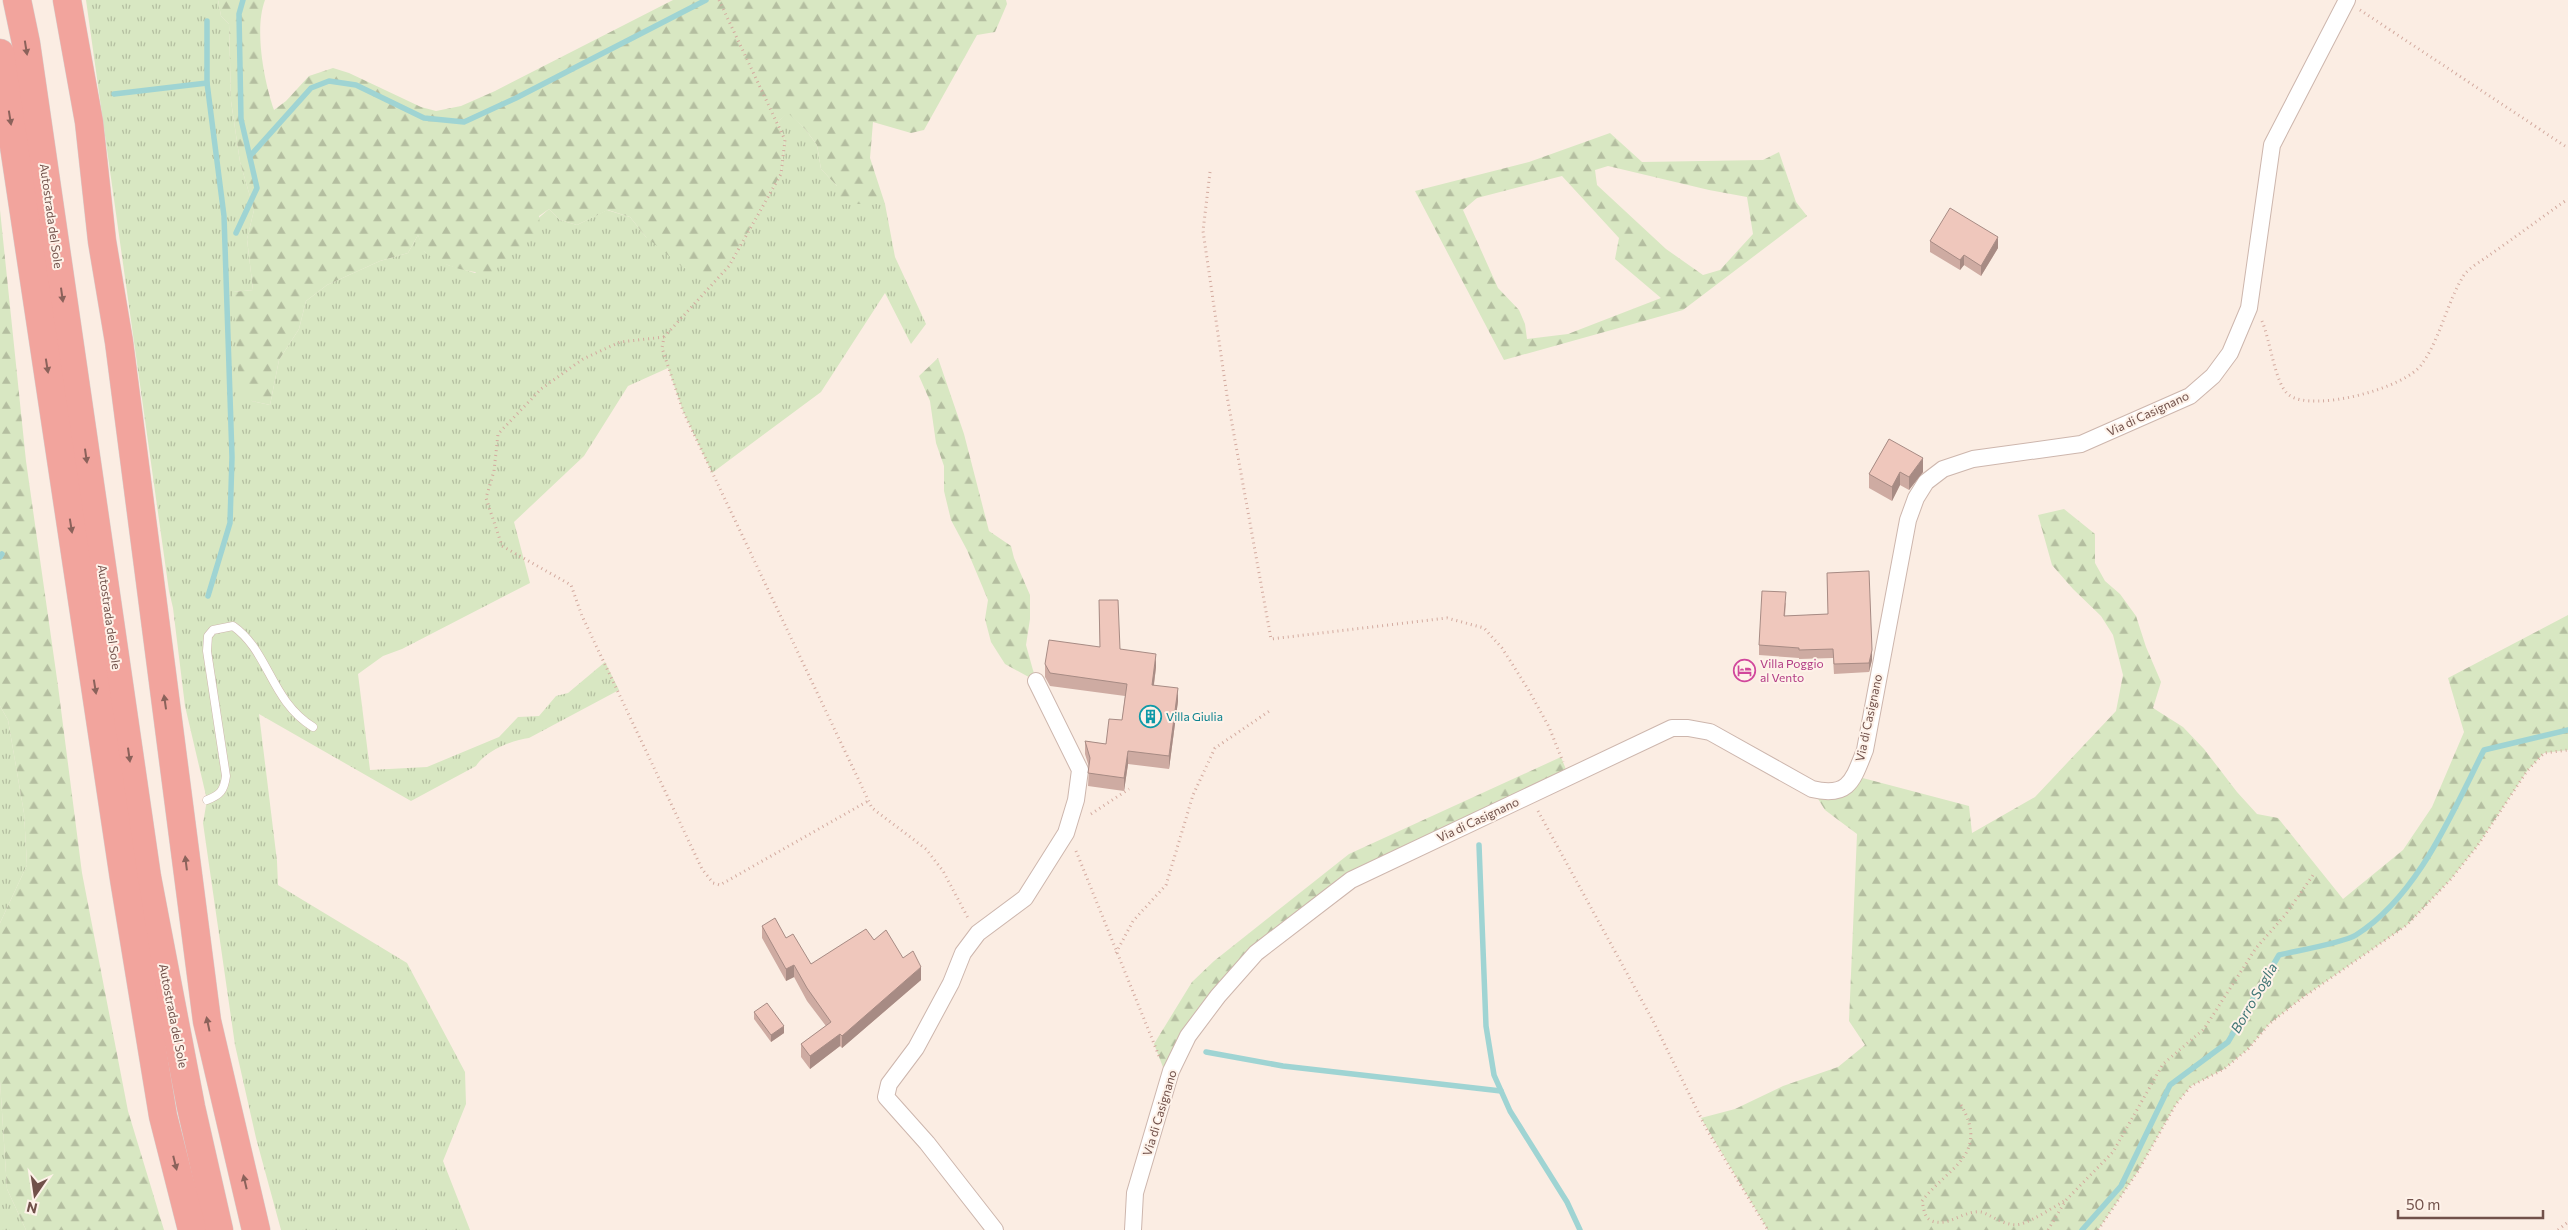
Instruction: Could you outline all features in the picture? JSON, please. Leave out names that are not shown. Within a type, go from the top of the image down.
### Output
[{"type":"highway","name":"Autostrada del Sole","points":[[17,0],[26,43],[147,877],[191,1107],[219,1230]]},
{"type":"highway","points":[[66,0],[89,122],[102,242],[119,342],[206,1021],[256,1230]]},
{"type":"highway","name":"Autostrada del Sole","points":[[0,53],[124,879],[163,1116],[192,1230]]},
{"type":"street","name":"Via di Casignano","points":[[1133,1230],[1135,1193],[1168,1080],[1188,1036],[1218,996],[1256,953],[1351,880],[1672,728],[1688,728],[1710,732],[1812,789],[1830,793],[1846,788],[1855,776],[1865,750],[1908,520],[1916,498],[1926,482],[1943,469],[1973,459],[2081,444],[2190,396],[2213,376],[2230,353],[2249,308],[2272,145],[2346,0]]},
{"type":"street","points":[[995,1230],[927,1143],[886,1096],[889,1084],[916,1048],[951,984],[963,953],[978,933],[1025,898],[1066,833],[1076,800],[1080,770],[1036,681]]},
{"type":"lane","points":[[207,800],[219,795],[225,788],[226,776],[207,651],[208,636],[213,630],[233,626],[241,631],[251,644],[289,708],[313,727]]},
{"type":"path","points":[[719,0],[785,140],[781,174],[729,266],[664,337],[662,348],[683,411],[868,801],[872,808],[926,849],[943,871],[958,902],[978,933]]},
{"type":"path","points":[[2346,0],[2568,148]]},
{"type":"path","points":[[1210,172],[1203,231],[1228,396],[1271,639],[1447,618],[1484,628],[1502,648],[1550,727],[1569,777]]},
{"type":"path","points":[[2250,296],[2268,334],[2280,383],[2288,395],[2302,401],[2316,402],[2342,399],[2390,385],[2422,365],[2465,273],[2568,199]]},
{"type":"path","points":[[664,337],[620,342],[583,359],[541,388],[498,434],[494,471],[486,498],[502,546],[571,586],[582,616],[702,869],[713,883],[720,885],[868,801]]},
{"type":"path","points":[[1116,953],[1133,921],[1166,885],[1193,794],[1215,748],[1271,710]]},
{"type":"path","points":[[2098,1230],[2138,1171],[2176,1104],[2191,1086],[2224,1069],[2248,1049],[2270,1024],[2302,998],[2407,924],[2451,879],[2478,845],[2527,771],[2544,753],[2568,750]]},
{"type":"path","points":[[1089,818],[1092,811],[1128,789]]},
{"type":"path","points":[[1530,795],[1652,1019],[1707,1130],[1768,1230]]},
{"type":"path","points":[[1076,846],[1076,854],[1168,1080]]},
{"type":"path","points":[[2048,1230],[2066,1200],[2114,1152],[2163,1064],[2204,1029],[2256,948],[2286,914],[2313,874]]},
{"type":"path","points":[[1961,1105],[1970,1121],[1971,1137],[1968,1149],[1963,1160],[1931,1189],[1922,1201],[1925,1215],[1931,1220],[1945,1223],[1969,1212],[1983,1213],[1995,1221],[2019,1225],[2066,1200]]},
{"type":"path","points":[[2558,1230],[2568,1222]]},
{"type":"green space","points":[[86,0],[218,0],[221,16],[229,24],[231,101],[240,162],[254,210],[247,239],[253,290],[233,292],[252,401],[270,405],[279,360],[299,329],[306,301],[327,285],[380,261],[408,253],[418,235],[425,252],[448,265],[475,273],[549,209],[560,220],[577,225],[607,210],[630,217],[646,237],[729,266],[781,174],[785,140],[778,122],[788,112],[805,129],[817,145],[821,169],[837,186],[837,204],[885,204],[895,257],[926,324],[911,344],[885,293],[821,392],[712,473],[683,411],[668,368],[628,386],[584,456],[514,522],[530,583],[402,649],[383,656],[358,674],[370,770],[427,767],[499,737],[518,717],[539,716],[556,696],[568,693],[605,662],[619,690],[529,738],[515,741],[492,751],[476,766],[411,801],[259,714],[277,861],[278,885],[407,963],[465,1072],[466,1104],[443,1161],[470,1230],[281,1230],[256,1138],[235,1045],[203,823],[207,800],[185,706],[173,608],[169,591]]},
{"type":"green space","points":[[218,0],[265,0],[260,25],[260,40],[267,85],[274,110],[286,101],[309,76],[333,68],[349,73],[421,107],[436,111],[461,106],[495,91],[673,0],[1006,0],[1007,4],[995,32],[977,35],[924,130],[911,133],[873,122],[870,158],[885,204],[837,204],[837,186],[821,169],[817,145],[805,129],[788,113],[778,122],[785,140],[781,174],[729,266],[717,278],[691,272],[681,266],[646,237],[630,217],[608,210],[577,225],[560,220],[549,209],[539,216],[540,228],[491,273],[474,272],[440,262],[425,252],[418,235],[408,253],[380,261],[327,285],[306,301],[299,329],[279,360],[270,405],[252,401],[239,385],[233,292],[253,290],[247,239],[254,210],[240,162],[231,101],[229,24],[221,16]]},
{"type":"green space","points":[[1610,133],[1642,162],[1763,160],[1779,152],[1796,202],[1807,216],[1683,310],[1504,360],[1415,191],[1529,162]],"holes":[[[1608,166],[1747,197],[1753,234],[1720,270],[1703,275],[1666,249],[1597,185],[1595,170]],[[1562,176],[1619,238],[1615,259],[1661,298],[1568,334],[1527,339],[1525,324],[1519,310],[1498,288],[1463,210],[1477,198]]]},
{"type":"green space","points":[[0,210],[26,461],[82,873],[128,1111],[164,1230],[26,1230],[7,1189],[0,1081],[0,923],[27,865],[24,813],[8,720],[0,706]]},
{"type":"green space","points":[[938,358],[964,434],[989,531],[1011,546],[1014,558],[1030,595],[1030,619],[1026,645],[1036,681],[1005,664],[991,642],[985,619],[988,600],[967,550],[951,520],[944,491],[944,466],[936,443],[930,401],[919,376]]},
{"type":"green space","points":[[2064,509],[2095,534],[2095,563],[2105,581],[2120,594],[2136,616],[2146,647],[2161,682],[2153,708],[2183,727],[2204,749],[2237,792],[2257,814],[2278,818],[2343,899],[2403,850],[2432,807],[2464,732],[2448,678],[2568,615],[2568,750],[2544,753],[2527,771],[2478,845],[2451,879],[2407,925],[2302,998],[2269,1024],[2248,1049],[2224,1069],[2191,1086],[2176,1104],[2138,1171],[2098,1230],[1768,1230],[1701,1118],[1735,1109],[1783,1086],[1838,1067],[1865,1045],[1849,1021],[1857,834],[1825,810],[1812,789],[1830,793],[1855,776],[1969,806],[1972,833],[2035,797],[2116,711],[2123,675],[2113,635],[2101,616],[2052,565],[2038,515]]},
{"type":"green space","points":[[0,706],[8,720],[24,813],[27,865],[0,923]]},
{"type":"green space","points":[[1561,757],[1569,777],[1351,880],[1218,996],[1168,1080],[1154,1044],[1192,982],[1214,961],[1349,854]]},
{"type":"green space","points":[[0,1081],[7,1189],[26,1230],[0,1230]]},
{"type":"building","points":[[1950,208],[1998,237],[1981,266],[1964,255],[1960,260],[1930,241]]},
{"type":"building","points":[[1889,439],[1923,458],[1909,477],[1900,472],[1892,487],[1869,474]]},
{"type":"building","points":[[1869,571],[1872,650],[1869,663],[1834,664],[1833,649],[1799,650],[1799,648],[1759,645],[1762,591],[1786,592],[1784,616],[1828,614],[1827,573]]},
{"type":"building","name":"Villa Giulia","points":[[1099,600],[1118,600],[1120,649],[1156,654],[1152,685],[1178,688],[1169,756],[1128,751],[1124,778],[1088,773],[1090,758],[1085,741],[1106,744],[1109,719],[1122,720],[1127,684],[1050,673],[1045,664],[1049,640],[1100,647]]},
{"type":"building","points":[[775,918],[786,938],[793,934],[811,964],[866,929],[874,940],[886,930],[903,958],[913,951],[921,967],[842,1036],[840,1034],[810,1056],[801,1044],[831,1022],[807,988],[794,965],[786,969],[762,926]]},
{"type":"building","points":[[767,1003],[784,1026],[771,1035],[754,1012]]},
{"type":"waterway","points":[[236,233],[257,188],[241,119],[239,14],[243,0]]},
{"type":"waterway","points":[[250,156],[311,88],[329,81],[356,85],[424,118],[464,122],[516,98],[706,0]]},
{"type":"waterway","points":[[207,21],[207,83],[224,216],[232,457],[230,523],[208,596]]},
{"type":"waterway","points":[[114,94],[207,83]]},
{"type":"waterway","name":"Borro Soglia","points":[[2082,1230],[2121,1186],[2170,1085],[2228,1042],[2279,955],[2350,938],[2378,918],[2398,898],[2431,851],[2446,826],[2484,750],[2568,730]]},
{"type":"waterway","points":[[1479,845],[1486,1026],[1494,1075],[1510,1111],[1567,1202],[1580,1230]]},
{"type":"waterway","points":[[1206,1052],[1283,1066],[1501,1091]]},
{"type":"place","name":"Villa Poggio al Vento","points":[[1744,671]]},
{"type":"place","name":"Villa Giulia","points":[[1150,717]]}]
